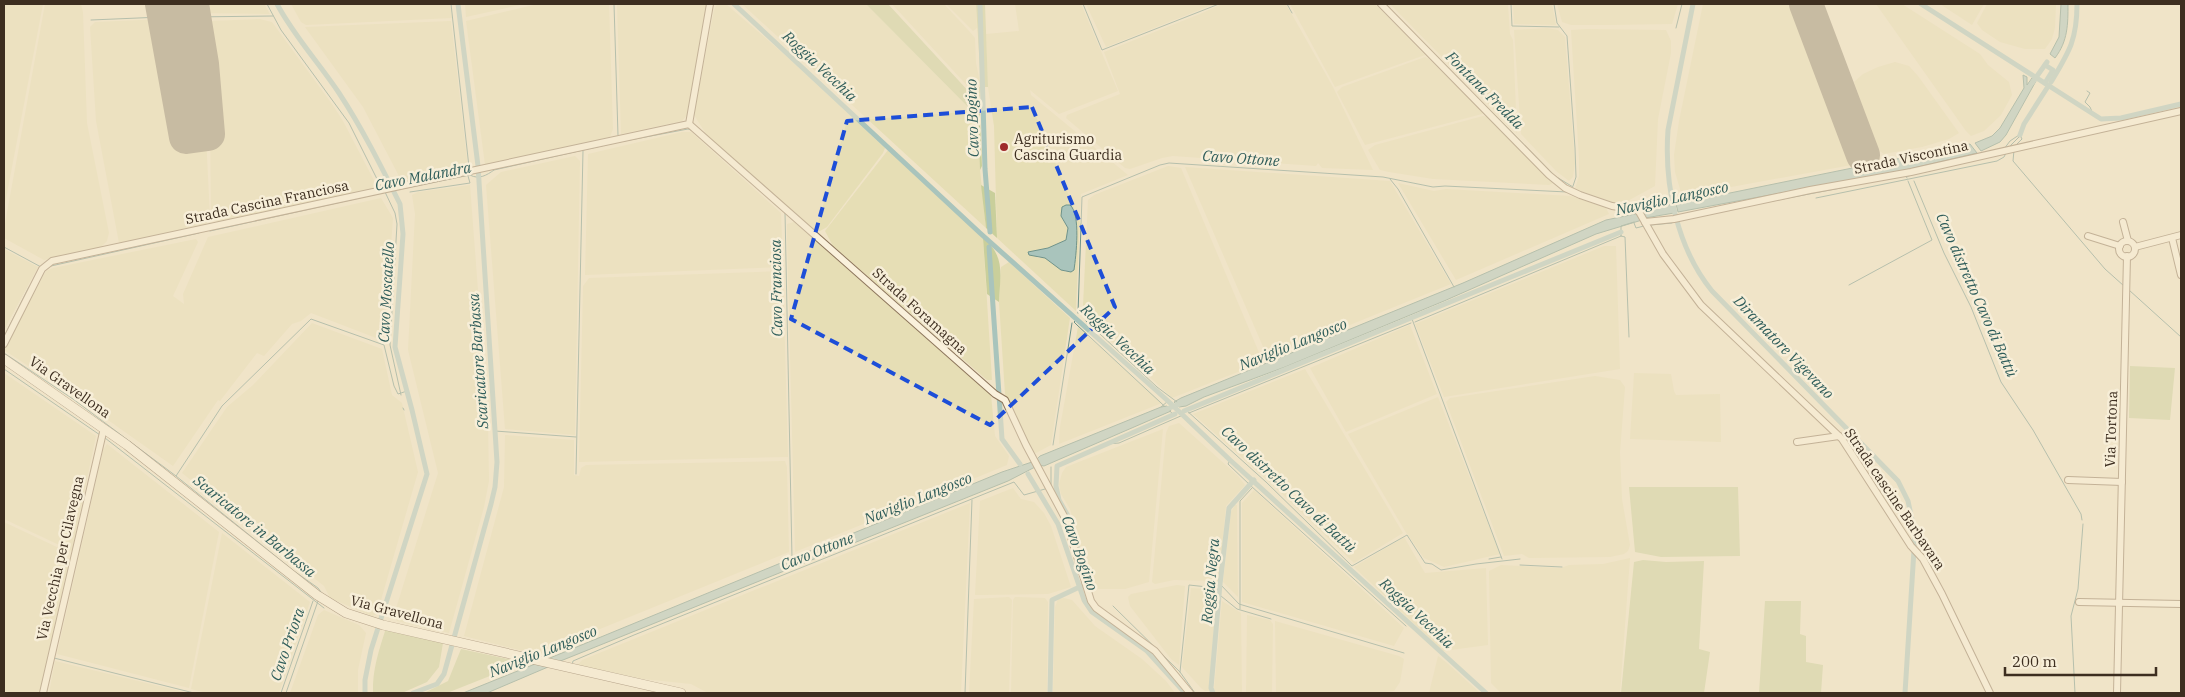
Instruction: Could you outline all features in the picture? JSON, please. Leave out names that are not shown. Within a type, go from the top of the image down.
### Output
[{"type":"main road","name":"Via Gravellona","points":[[4,359],[319,597],[346,613],[379,624],[681,693]]},
{"type":"street","points":[[689,124],[710,4]]},
{"type":"street","points":[[1381,4],[1564,188],[1602,203],[1635,208],[1645,221]]},
{"type":"street","name":"Strada Viscontina","points":[[1645,221],[1676,218],[1810,190],[1911,172],[2001,150],[2181,111]]},
{"type":"street","name":"Strada Cascina Franciosa","points":[[4,344],[43,267],[52,261],[689,124]]},
{"type":"street","name":"Strada Foramagna","points":[[689,124],[995,394],[1003,398],[1026,446],[1037,463],[1065,518],[1085,586],[1096,608],[1155,651],[1190,693]]},
{"type":"street","name":"Strada cascine Barbavara","points":[[1645,221],[1663,254],[1701,306],[1839,436],[1942,594],[1990,693]]},
{"type":"street","points":[[2123,222],[2128,241],[2135,247]]},
{"type":"street","points":[[2135,247],[2181,235]]},
{"type":"street","points":[[2088,236],[2120,246]]},
{"type":"street","points":[[2172,238],[2181,274]]},
{"type":"street","points":[[2120,246],[2123,242],[2128,241]]},
{"type":"street","points":[[2120,246],[2121,253],[2127,256],[2134,254],[2135,247]]},
{"type":"street","name":"Via Tortona","points":[[2118,693],[2127,256]]},
{"type":"street","name":"Via Vecchia per Cilavegna","points":[[43,693],[102,433]]},
{"type":"street","points":[[1797,442],[1839,436]]},
{"type":"street","points":[[2068,480],[2122,482]]},
{"type":"street","points":[[2079,602],[2181,604]]},
{"type":"highlighted area","points":[[1032,107],[1115,307],[990,425],[791,319],[847,121]]},
{"type":"shaded area","points":[[4,4],[43,4],[4,209]]},
{"type":"shaded area","points":[[45,4],[81,4],[83,12],[87,123],[109,233],[107,241],[100,248],[44,260],[4,238],[4,229]]},
{"type":"shaded area","points":[[193,4],[264,4],[270,14],[194,13]]},
{"type":"shaded area","points":[[291,4],[450,4],[452,18],[306,25],[301,22]]},
{"type":"shaded area","points":[[465,4],[524,4],[466,17]]},
{"type":"shaded area","points":[[538,4],[609,4],[613,129],[610,137],[485,165],[466,21]]},
{"type":"shaded area","points":[[617,4],[709,4],[688,114],[682,121],[621,134]]},
{"type":"shaded area","points":[[717,4],[726,4],[785,55],[885,148],[827,227],[820,231],[813,230],[708,137],[694,115],[714,10]]},
{"type":"shaded area","points":[[742,4],[866,4],[971,110],[978,121],[980,170],[986,228]]},
{"type":"shaded area","points":[[892,4],[944,4],[969,31],[975,38],[976,63],[980,82],[973,92]]},
{"type":"shaded area","points":[[946,4],[976,4],[977,28],[973,31]]},
{"type":"shaded area","points":[[1015,4],[1081,4],[1118,91],[1059,114],[1030,90],[1031,95],[1128,175],[1081,194],[1076,311],[997,238],[994,126],[988,87],[986,34],[1019,31]],"holes":[[[1074,208],[1077,230],[1075,263],[1066,272],[1045,258],[1038,258],[1031,251],[1048,248],[1066,240],[1068,228],[1062,219]]]},
{"type":"shaded area","points":[[1086,4],[1212,4],[1212,5],[1106,47]]},
{"type":"shaded area","points":[[1222,4],[1286,4],[1333,87],[1373,170],[1322,168],[1318,163],[1316,166],[1173,156],[1130,169],[1125,168],[1066,118],[1067,115],[1120,94],[1104,52]]},
{"type":"shaded area","points":[[1290,4],[1375,4],[1425,55],[1335,87]]},
{"type":"shaded area","points":[[1390,4],[1508,4],[1510,34],[1513,40],[1517,133]]},
{"type":"shaded area","points":[[1513,4],[1552,4],[1556,25],[1514,24]]},
{"type":"shaded area","points":[[1557,4],[1678,4],[1672,24],[1571,25],[1562,22]]},
{"type":"shaded area","points":[[1703,4],[1793,4],[1857,164],[1682,196],[1675,172],[1674,155],[1679,121]]},
{"type":"shaded area","points":[[1876,4],[1902,4],[1980,54],[1988,65],[2009,82],[2012,95],[2001,115],[1984,131],[1971,136]]},
{"type":"shaded area","points":[[1940,4],[1984,4],[1972,25]]},
{"type":"shaded area","points":[[1987,4],[2056,4],[2055,28],[2052,39],[2045,49],[2025,49],[2000,42],[1982,30],[1977,23]]},
{"type":"shaded area","points":[[164,19],[184,139],[206,136],[210,218],[206,224],[119,243],[96,121],[90,27],[95,22]]},
{"type":"shaded area","points":[[260,19],[272,22],[332,104],[378,188],[217,222],[211,216],[209,21]]},
{"type":"shaded area","points":[[451,21],[468,168],[413,180],[400,178],[363,107],[305,27]]},
{"type":"shaded area","points":[[1547,28],[1558,30],[1565,37],[1575,163],[1573,177],[1569,181],[1556,171],[1521,134],[1514,30]]},
{"type":"shaded area","points":[[1571,30],[1666,30],[1671,41],[1671,53],[1658,119],[1655,186],[1624,203],[1612,202],[1575,189],[1579,176],[1579,158]]},
{"type":"shaded area","points":[[1425,57],[1483,112],[1482,114],[1365,145],[1337,92],[1342,87]]},
{"type":"shaded area","points":[[1895,62],[1909,66],[1959,133],[1949,139],[1922,147],[1884,154],[1877,149],[1854,82],[1863,74]]},
{"type":"shaded area","points":[[1483,116],[1489,117],[1553,183],[1549,185],[1433,179],[1389,172],[1380,170],[1368,150],[1375,145]]},
{"type":"shaded area","points":[[682,132],[691,132],[781,213],[783,267],[585,275],[588,154]]},
{"type":"shaded area","points":[[888,150],[983,238],[992,380],[987,380],[833,246],[825,231]]},
{"type":"shaded area","points":[[575,156],[580,161],[575,435],[505,429],[486,185],[501,172]]},
{"type":"shaded area","points":[[1168,166],[1181,168],[1263,362],[1172,398],[1084,315],[1083,306],[1088,200],[1094,195]]},
{"type":"shaded area","points":[[1185,167],[1390,181],[1451,284],[1268,358]]},
{"type":"shaded area","points":[[1398,183],[1434,191],[1446,189],[1571,196],[1606,208],[1609,214],[1456,280]]},
{"type":"shaded area","points":[[470,185],[488,422],[489,481],[484,507],[449,633],[397,621],[394,615],[438,473],[408,350],[415,214],[412,195],[418,192]]},
{"type":"shaded area","points":[[381,198],[393,218],[384,341],[311,313],[301,321],[292,324],[264,356],[257,353],[220,401],[218,400],[173,466],[74,396],[4,350],[46,271],[53,268],[196,239],[198,242],[173,296],[184,304],[183,294],[208,237]]},
{"type":"shaded area","points":[[794,222],[991,395],[995,436],[1009,456],[1007,465],[795,552],[787,235],[787,224]]},
{"type":"shaded area","points":[[1604,246],[1616,246],[1620,369],[1444,397],[1415,324]]},
{"type":"shaded area","points":[[4,249],[38,267],[4,330]]},
{"type":"shaded area","points":[[1009,262],[1070,318],[1051,445],[1036,453],[1030,450],[1005,394],[999,302],[1001,267]]},
{"type":"shaded area","points":[[783,271],[788,457],[579,462],[583,286],[589,278]]},
{"type":"shaded area","points":[[312,323],[382,349],[392,395],[402,403],[418,472],[377,614],[372,616],[330,598],[324,586],[182,473],[227,407],[253,385]]},
{"type":"shaded area","points":[[1410,325],[1437,394],[1346,432],[1310,368]]},
{"type":"shaded area","points":[[1078,327],[1162,403],[1059,444],[1060,427]]},
{"type":"shaded area","points":[[1305,369],[1403,533],[1354,563],[1275,487],[1193,414]]},
{"type":"shaded area","points":[[4,373],[96,436],[72,551],[4,519]]},
{"type":"shaded area","points":[[1634,373],[1671,374],[1676,395],[1720,394],[1721,442],[1630,439]]},
{"type":"shaded area","points":[[1595,376],[1620,380],[1625,387],[1620,452],[1622,499],[1630,545],[1628,551],[1624,554],[1610,557],[1529,558],[1522,554],[1504,556],[1446,402],[1450,398]]},
{"type":"shaded area","points":[[1438,397],[1500,554],[1444,567],[1424,558],[1405,531],[1348,434]]},
{"type":"shaded area","points":[[1179,423],[1238,476],[1245,485],[1226,506],[1219,581],[1174,580],[1155,584],[1152,582],[1166,433],[1169,426]]},
{"type":"shaded area","points":[[1163,429],[1149,582],[1125,589],[1093,589],[1070,509],[1061,494],[1059,484],[1062,473],[1066,467]]},
{"type":"shaded area","points":[[505,435],[574,440],[574,475],[579,476],[581,468],[586,465],[785,461],[787,467],[789,552],[573,640],[571,636],[562,646],[552,652],[535,654],[464,636],[504,487]]},
{"type":"shaded area","points":[[107,444],[219,532],[189,688],[57,654],[103,450]]},
{"type":"shaded area","points":[[1013,488],[1021,499],[1034,502],[1044,513],[1051,526],[1071,587],[1048,594],[975,595],[980,501]]},
{"type":"shaded area","points":[[1254,490],[1404,628],[1394,646],[1242,602],[1242,503]]},
{"type":"shaded area","points":[[970,503],[961,693],[809,691],[808,693],[708,693],[691,684],[643,679],[578,665],[582,660]]},
{"type":"shaded area","points":[[1235,505],[1237,505],[1238,597],[1223,582],[1231,512]]},
{"type":"shaded area","points":[[4,522],[61,549],[69,561],[40,693],[4,693]]},
{"type":"shaded area","points":[[222,533],[310,602],[279,693],[207,693],[191,689]]},
{"type":"shaded area","points":[[1404,537],[1425,573],[1486,568],[1488,645],[1443,651],[1354,567]]},
{"type":"shaded area","points":[[1630,558],[1620,693],[1501,693],[1491,683],[1489,571],[1501,565],[1561,568],[1569,565],[1603,564]]},
{"type":"shaded area","points":[[1177,585],[1185,586],[1179,665],[1171,659],[1130,606],[1128,597],[1131,594]]},
{"type":"shaded area","points":[[1191,588],[1206,589],[1213,592],[1216,599],[1209,691],[1201,688],[1182,667]]},
{"type":"shaded area","points":[[1009,597],[1012,600],[1009,693],[969,693],[974,599]]},
{"type":"shaded area","points":[[1015,597],[1045,598],[1048,602],[1047,693],[1011,693],[1013,600]]},
{"type":"shaded area","points":[[1058,599],[1072,600],[1095,626],[1142,659],[1166,681],[1175,693],[1053,693],[1055,607]]},
{"type":"shaded area","points":[[1222,601],[1241,613],[1242,693],[1216,693],[1214,689]]},
{"type":"shaded area","points":[[324,610],[359,625],[366,633],[358,670],[358,693],[290,693],[318,615]]},
{"type":"shaded area","points":[[1247,615],[1270,620],[1273,624],[1272,693],[1246,693]]},
{"type":"shaded area","points":[[1275,621],[1399,656],[1404,659],[1400,682],[1394,691],[1385,692],[1276,693]]},
{"type":"shaded area","points":[[1438,656],[1447,663],[1480,693],[1429,693]]},
{"type":"shaded area","points":[[55,661],[188,693],[49,693]]},
{"type":"green space","points":[[866,4],[888,4],[971,94],[981,86],[976,4],[985,4],[988,87],[981,87],[979,100],[982,166],[980,170],[978,121],[971,110]]},
{"type":"green space","points":[[981,185],[995,193],[997,238],[986,228]]},
{"type":"green space","points":[[983,238],[995,252],[1000,267],[999,302],[987,294]]},
{"type":"green space","points":[[2130,366],[2175,368],[2170,420],[2129,418]]},
{"type":"green space","points":[[1629,487],[1738,487],[1740,556],[1661,557],[1635,552]]},
{"type":"green space","points":[[1643,560],[1666,562],[1704,561],[1699,649],[1710,652],[1704,693],[1621,693],[1634,562]]},
{"type":"green space","points":[[1765,601],[1801,601],[1800,634],[1806,636],[1806,662],[1823,665],[1821,693],[1759,693]]},
{"type":"green space","points":[[386,628],[443,643],[439,667],[427,682],[402,693],[373,693],[375,668]]},
{"type":"green space","points":[[461,649],[512,660],[515,666],[447,693],[424,693],[448,681]]},
{"type":"water","points":[[2061,4],[2068,4],[2067,25],[2063,45],[2055,58],[2050,54],[2059,37]]},
{"type":"water","points":[[2023,75],[2027,77],[2027,85],[2032,78],[2036,81],[2006,135],[2000,142],[1981,151],[1975,143],[1992,136],[2000,128],[2024,88]]},
{"type":"water","points":[[1970,144],[1977,153],[1905,170],[1678,212],[1676,204]]},
{"type":"water","points":[[1672,204],[1674,213],[1645,218],[1642,212]]},
{"type":"water","points":[[1070,205],[1073,210],[1077,226],[1075,264],[1074,270],[1071,272],[1061,270],[1045,258],[1029,255],[1028,252],[1048,248],[1066,240],[1068,228],[1061,216],[1062,207]]},
{"type":"water","points":[[1640,213],[1642,220],[1596,234],[1444,301],[1285,367],[1204,397],[1186,406],[1179,407],[1174,402],[1463,283],[1606,220]]},
{"type":"water","points":[[1167,406],[1171,411],[1044,466],[1039,465],[1036,460],[1040,456]]},
{"type":"water","points":[[1035,461],[1037,466],[1008,481],[558,662],[545,660],[1002,472]]},
{"type":"water","points":[[535,664],[548,667],[487,693],[463,693]]},
{"type":"waterway","points":[[267,4],[281,30],[349,123],[381,187]]},
{"type":"waterway","name":"Cavo Moscatello","points":[[277,4],[347,106],[371,147],[400,204],[403,234],[395,347],[427,474],[371,650],[365,680],[365,693]]},
{"type":"waterway","points":[[451,4],[469,167]]},
{"type":"waterway","name":"Scaricatore Barbassa","points":[[413,693],[437,684],[444,674],[491,504],[495,487],[497,462],[478,166],[458,4]]},
{"type":"waterway","name":"Cavo Malandra","points":[[614,4],[618,135]]},
{"type":"waterway","name":"Roggia Vecchia","points":[[734,4],[980,233],[1168,401],[1230,460],[1486,693]]},
{"type":"waterway","name":"Cavo Bogino","points":[[980,4],[985,169],[990,232]]},
{"type":"waterway","points":[[1083,4],[1102,50],[1219,4]]},
{"type":"waterway","points":[[1287,4],[1292,13]]},
{"type":"waterway","name":"Fontana Fredda","points":[[1385,4],[1555,176],[1573,187]]},
{"type":"waterway","points":[[1511,4],[1512,26],[1559,27]]},
{"type":"waterway","points":[[1554,4],[1557,23],[1567,36],[1575,148],[1576,177],[1573,186]]},
{"type":"waterway","points":[[1676,28],[1682,4]]},
{"type":"waterway","name":"Diramatore Vigevano","points":[[1693,4],[1668,130],[1668,172],[1675,215],[1690,255],[1712,291],[1898,481],[1908,501],[1915,534],[1905,693]]},
{"type":"waterway","name":"Cavo distretto Cavo di Battù","points":[[1921,4],[2101,119],[2121,118],[2181,104]]},
{"type":"waterway","points":[[2051,82],[2063,62],[2074,37],[2077,4]]},
{"type":"waterway","points":[[192,17],[273,16]]},
{"type":"waterway","points":[[91,20],[162,17]]},
{"type":"waterway","name":"Naviglio Langosco","points":[[2032,83],[2047,62]]},
{"type":"waterway","points":[[2045,65],[2053,70],[2045,83]]},
{"type":"waterway","name":"Cavo distretto Cavo di Battù","points":[[2020,135],[2024,124],[2047,88]]},
{"type":"waterway","points":[[2087,91],[2090,93],[2085,102],[2093,114]]},
{"type":"waterway","name":"Cavo Franciosa","points":[[619,142],[691,130]]},
{"type":"waterway","name":"Cavo distretto Cavo di Battù","points":[[2004,149],[2010,141],[2019,135]]},
{"type":"waterway","name":"Cavo distretto Cavo di Battù","points":[[2014,147],[2022,139],[2020,135]]},
{"type":"waterway","name":"Cavo distretto Cavo di Battù","points":[[2009,147],[2020,136]]},
{"type":"waterway","name":"Cavo Malandra","points":[[406,188],[470,175],[480,177],[494,170],[619,142]]},
{"type":"waterway","name":"Cavo distretto Cavo di Battù","points":[[2014,150],[2013,161],[2105,269],[2124,286]]},
{"type":"waterway","points":[[576,474],[583,151]]},
{"type":"waterway","name":"Cavo distretto Cavo di Battù","points":[[1816,198],[1997,161],[2004,157],[2006,153]]},
{"type":"waterway","name":"Cavo distretto Cavo di Battù","points":[[1925,172],[2001,154]]},
{"type":"waterway","name":"Cavo Ottone","points":[[1078,313],[1082,197],[1160,165],[1169,163],[1383,177],[1433,187],[1567,192]]},
{"type":"waterway","points":[[410,192],[470,183],[468,176]]},
{"type":"waterway","name":"Cavo distretto Cavo di Battù","points":[[1899,177],[1906,176]]},
{"type":"waterway","name":"Cavo distretto Cavo di Battù","points":[[1907,178],[1906,176],[1909,176]]},
{"type":"waterway","name":"Cavo Ottone","points":[[1390,179],[1398,189],[1454,287]]},
{"type":"waterway","name":"Cavo distretto Cavo di Battù","points":[[1849,285],[1932,240],[1908,181]]},
{"type":"waterway","name":"Cavo distretto Cavo di Battù","points":[[1914,181],[1944,253],[1971,307],[2001,382],[2033,430],[2081,514],[2082,520]]},
{"type":"waterway","points":[[1762,203],[1851,186]]},
{"type":"waterway","points":[[385,192],[395,213],[397,224],[390,345],[401,395]]},
{"type":"waterway","name":"Cavo Malandra","points":[[210,231],[382,193]]},
{"type":"waterway","points":[[1654,213],[1660,202],[1672,200]]},
{"type":"waterway","name":"Cavo Franciosa","points":[[785,212],[792,558]]},
{"type":"waterway","name":"Cavo distretto Cavo di Battù","points":[[1621,236],[1621,226],[1634,222]]},
{"type":"waterway","points":[[1634,223],[1636,228],[1644,226]]},
{"type":"waterway","points":[[1651,225],[1672,223]]},
{"type":"waterway","name":"Cavo distretto Cavo di Battù","points":[[1184,411],[1621,232]]},
{"type":"waterway","name":"Cavo Malandra","points":[[51,266],[199,233]]},
{"type":"waterway","name":"Cavo distretto Cavo di Battù","points":[[1621,236],[1625,237],[1629,337]]},
{"type":"waterway","name":"Cavo distretto Cavo di Battù","points":[[1415,322],[1621,236]]},
{"type":"waterway","name":"Cavo Malandra","points":[[4,247],[41,267]]},
{"type":"waterway","name":"Cavo Bogino","points":[[989,247],[1002,439],[1020,464]]},
{"type":"waterway","points":[[4,337],[29,287]]},
{"type":"waterway","name":"Cavo distretto Cavo di Battù","points":[[2129,290],[2181,337]]},
{"type":"waterway","name":"Scaricatore in Barbassa","points":[[321,592],[176,476],[222,406],[311,319],[384,345],[394,386],[398,394],[407,391]]},
{"type":"waterway","points":[[1077,319],[1074,322],[1077,325],[1174,415]]},
{"type":"waterway","name":"Cavo distretto Cavo di Battù","points":[[1412,319],[1502,559]]},
{"type":"waterway","points":[[1086,321],[1157,387],[1177,402]]},
{"type":"waterway","name":"Cavo Ottone","points":[[1053,445],[1072,323]]},
{"type":"waterway","name":"Cavo distretto Cavo di Battù","points":[[1189,413],[1411,323]]},
{"type":"waterway","points":[[4,353],[73,399],[176,476]]},
{"type":"waterway","points":[[4,369],[100,435]]},
{"type":"waterway","points":[[1161,407],[1168,401]]},
{"type":"waterway","name":"Roggia Vecchia","points":[[1162,411],[1182,403]]},
{"type":"waterway","name":"Cavo distretto Cavo di Battù","points":[[1186,410],[1266,482],[1352,566],[1407,535],[1425,563],[1432,564],[1441,570],[1520,559]]},
{"type":"waterway","name":"Cavo distretto Cavo di Battù","points":[[1082,563],[1068,516],[1059,500],[1056,486],[1057,466],[1175,414]]},
{"type":"waterway","points":[[1106,444],[1119,443],[1183,415]]},
{"type":"waterway","points":[[495,431],[576,437]]},
{"type":"waterway","points":[[105,438],[324,608]]},
{"type":"waterway","points":[[1230,460],[1228,464],[1251,486],[1406,626]]},
{"type":"waterway","name":"Cavo Ottone","points":[[1051,467],[1051,485]]},
{"type":"waterway","name":"Cavo Bogino","points":[[1028,474],[1058,524],[1084,600],[1092,612],[1147,651],[1185,693]]},
{"type":"waterway","name":"Roggia Negra","points":[[1213,693],[1211,688],[1229,508],[1254,480]]},
{"type":"waterway","name":"Cavo Ottone","points":[[572,665],[573,661],[634,635],[1014,482],[1024,495],[1045,489]]},
{"type":"waterway","points":[[1240,609],[1240,501],[1252,488]]},
{"type":"waterway","name":"Cavo distretto Cavo di Battù","points":[[965,693],[972,500]]},
{"type":"waterway","name":"Cavo distretto Cavo di Battù","points":[[2075,693],[2071,616],[2078,589],[2083,524]]},
{"type":"waterway","name":"Cavo distretto Cavo di Battù","points":[[1489,559],[1501,557]]},
{"type":"waterway","name":"Cavo distretto Cavo di Battù","points":[[1520,565],[1562,567]]},
{"type":"waterway","name":"Cavo distretto Cavo di Battù","points":[[1050,693],[1052,600],[1088,583]]},
{"type":"waterway","points":[[1220,584],[1239,604],[1404,653]]},
{"type":"waterway","points":[[1180,672],[1189,585],[1217,588],[1217,595],[1237,609],[1271,619]]},
{"type":"waterway","name":"Cavo Priora","points":[[281,693],[313,601]]},
{"type":"waterway","name":"Scaricatore in Barbassa","points":[[286,693],[318,601]]},
{"type":"waterway","points":[[1113,606],[1180,672],[1195,693]]},
{"type":"waterway","points":[[54,658],[194,693]]},
{"type":"runway","points":[[162,4],[186,137],[208,134],[202,64],[192,4]]},
{"type":"runway","points":[[1806,4],[1863,155]]},
{"type":"place","name":"Agriturismo Cascina Guardia","points":[[1004,147]]}]
